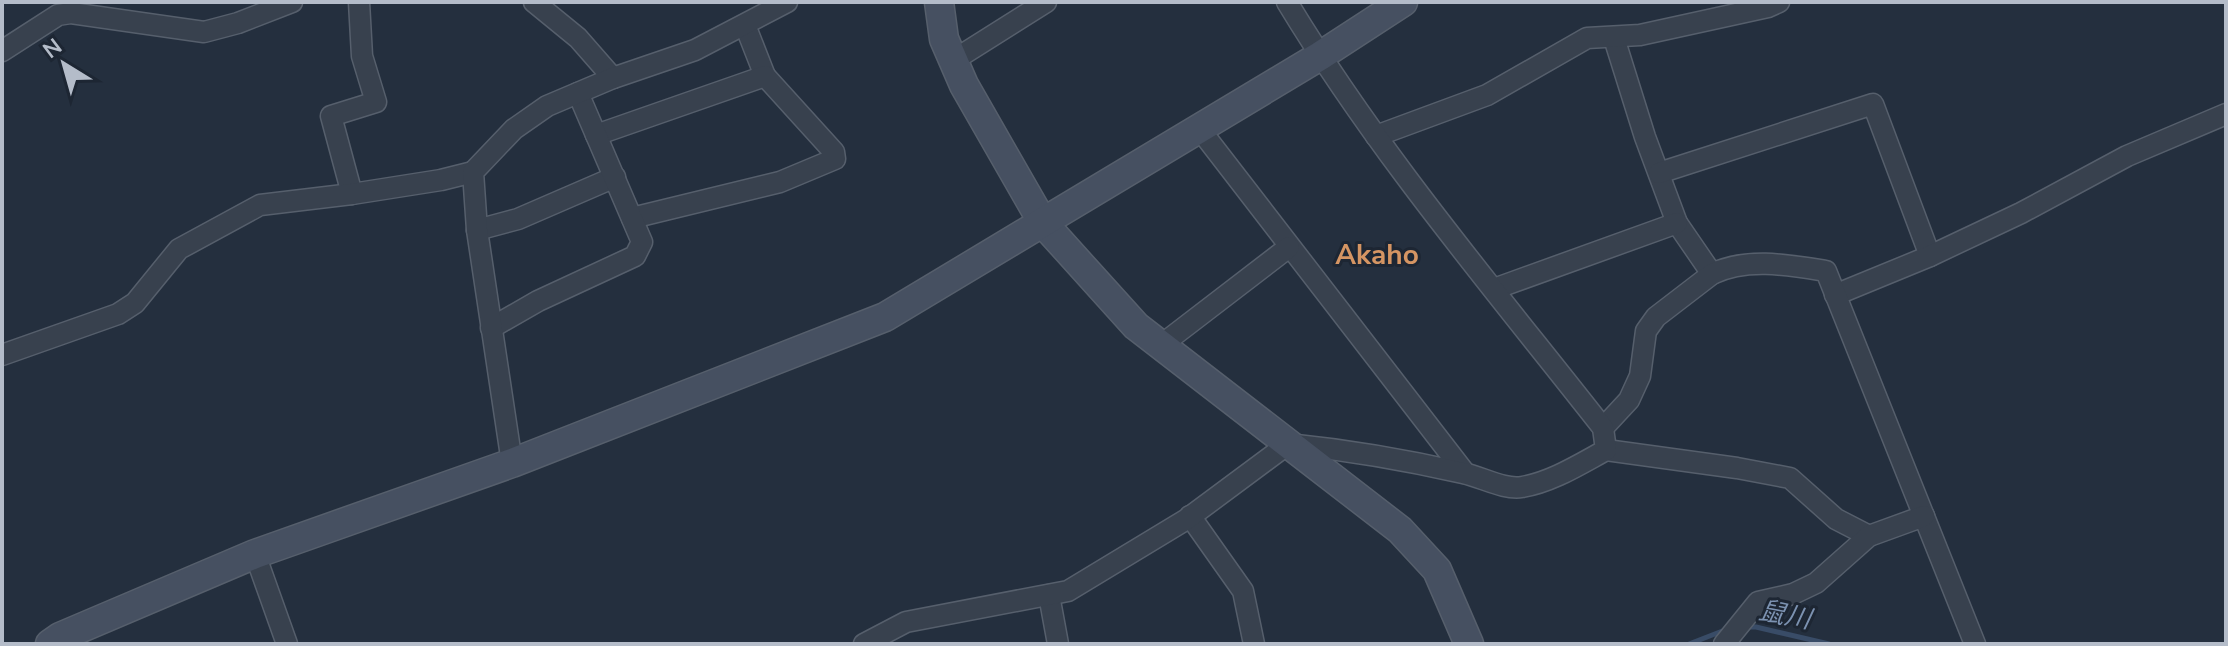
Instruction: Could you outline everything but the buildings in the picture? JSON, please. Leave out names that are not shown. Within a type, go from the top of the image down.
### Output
[{"type":"street","points":[[2,51],[58,15],[71,13],[204,32],[238,23],[292,2]]},
{"type":"street","points":[[352,194],[331,116],[376,102],[362,56],[359,2]]},
{"type":"street","points":[[534,2],[578,38],[613,78]]},
{"type":"street","points":[[2,355],[118,314],[135,303],[179,249],[241,213],[260,205],[352,194],[473,172],[514,129],[547,106],[613,78],[695,50],[787,2]]},
{"type":"street","points":[[939,2],[944,39],[996,144],[1043,223],[1136,326],[1400,530],[1437,570],[1469,644]]},
{"type":"street","points":[[954,60],[1046,2]]},
{"type":"street","points":[[1287,2],[1320,56],[1413,188],[1603,428],[1606,450]]},
{"type":"street","points":[[50,644],[255,554],[512,463],[885,317],[1320,56],[1403,2]]},
{"type":"street","points":[[1376,136],[1487,95],[1587,38],[1640,35],[1779,2]]},
{"type":"street","points":[[632,218],[780,182],[835,159],[834,152],[765,76],[745,25]]},
{"type":"street","points":[[1614,38],[1677,223],[1712,274]]},
{"type":"street","points":[[596,135],[765,76]]},
{"type":"street","points":[[491,328],[538,301],[635,256],[642,242],[578,93]]},
{"type":"street","points":[[1659,173],[1873,104],[1930,256]]},
{"type":"street","points":[[1835,295],[1930,256],[2021,213],[2127,156],[2226,114]]},
{"type":"street","points":[[1198,127],[1465,473]]},
{"type":"street","points":[[473,172],[477,230],[512,463]]},
{"type":"street","points":[[477,230],[518,219],[615,177]]},
{"type":"street","points":[[1494,289],[1677,223]]},
{"type":"street","points":[[1160,346],[1289,247]]},
{"type":"street","points":[[1603,428],[1629,400],[1640,376],[1646,331],[1656,317],[1712,274],[1723,269],[1757,264],[1826,271],[1975,644]]},
{"type":"street","points":[[864,644],[906,622],[1068,591],[1190,516],[1288,444],[1324,447],[1465,473],[1514,487],[1524,487],[1557,476],[1606,450],[1737,468],[1790,478],[1836,519],[1869,536]]},
{"type":"street","points":[[1190,516],[1243,591],[1254,644]]},
{"type":"street","points":[[1727,641],[1758,602],[1793,594],[1816,583],[1869,536],[1924,516]]},
{"type":"street","points":[[255,554],[287,644]]},
{"type":"street","points":[[1049,595],[1058,644]]},
{"type":"waterway","name":"鼠川","points":[[1747,627],[1829,644]]},
{"type":"waterway","name":"鼠川","points":[[1689,644],[1725,630]]},
{"type":"district","name":"Akaho","points":[[1377,255]]}]
